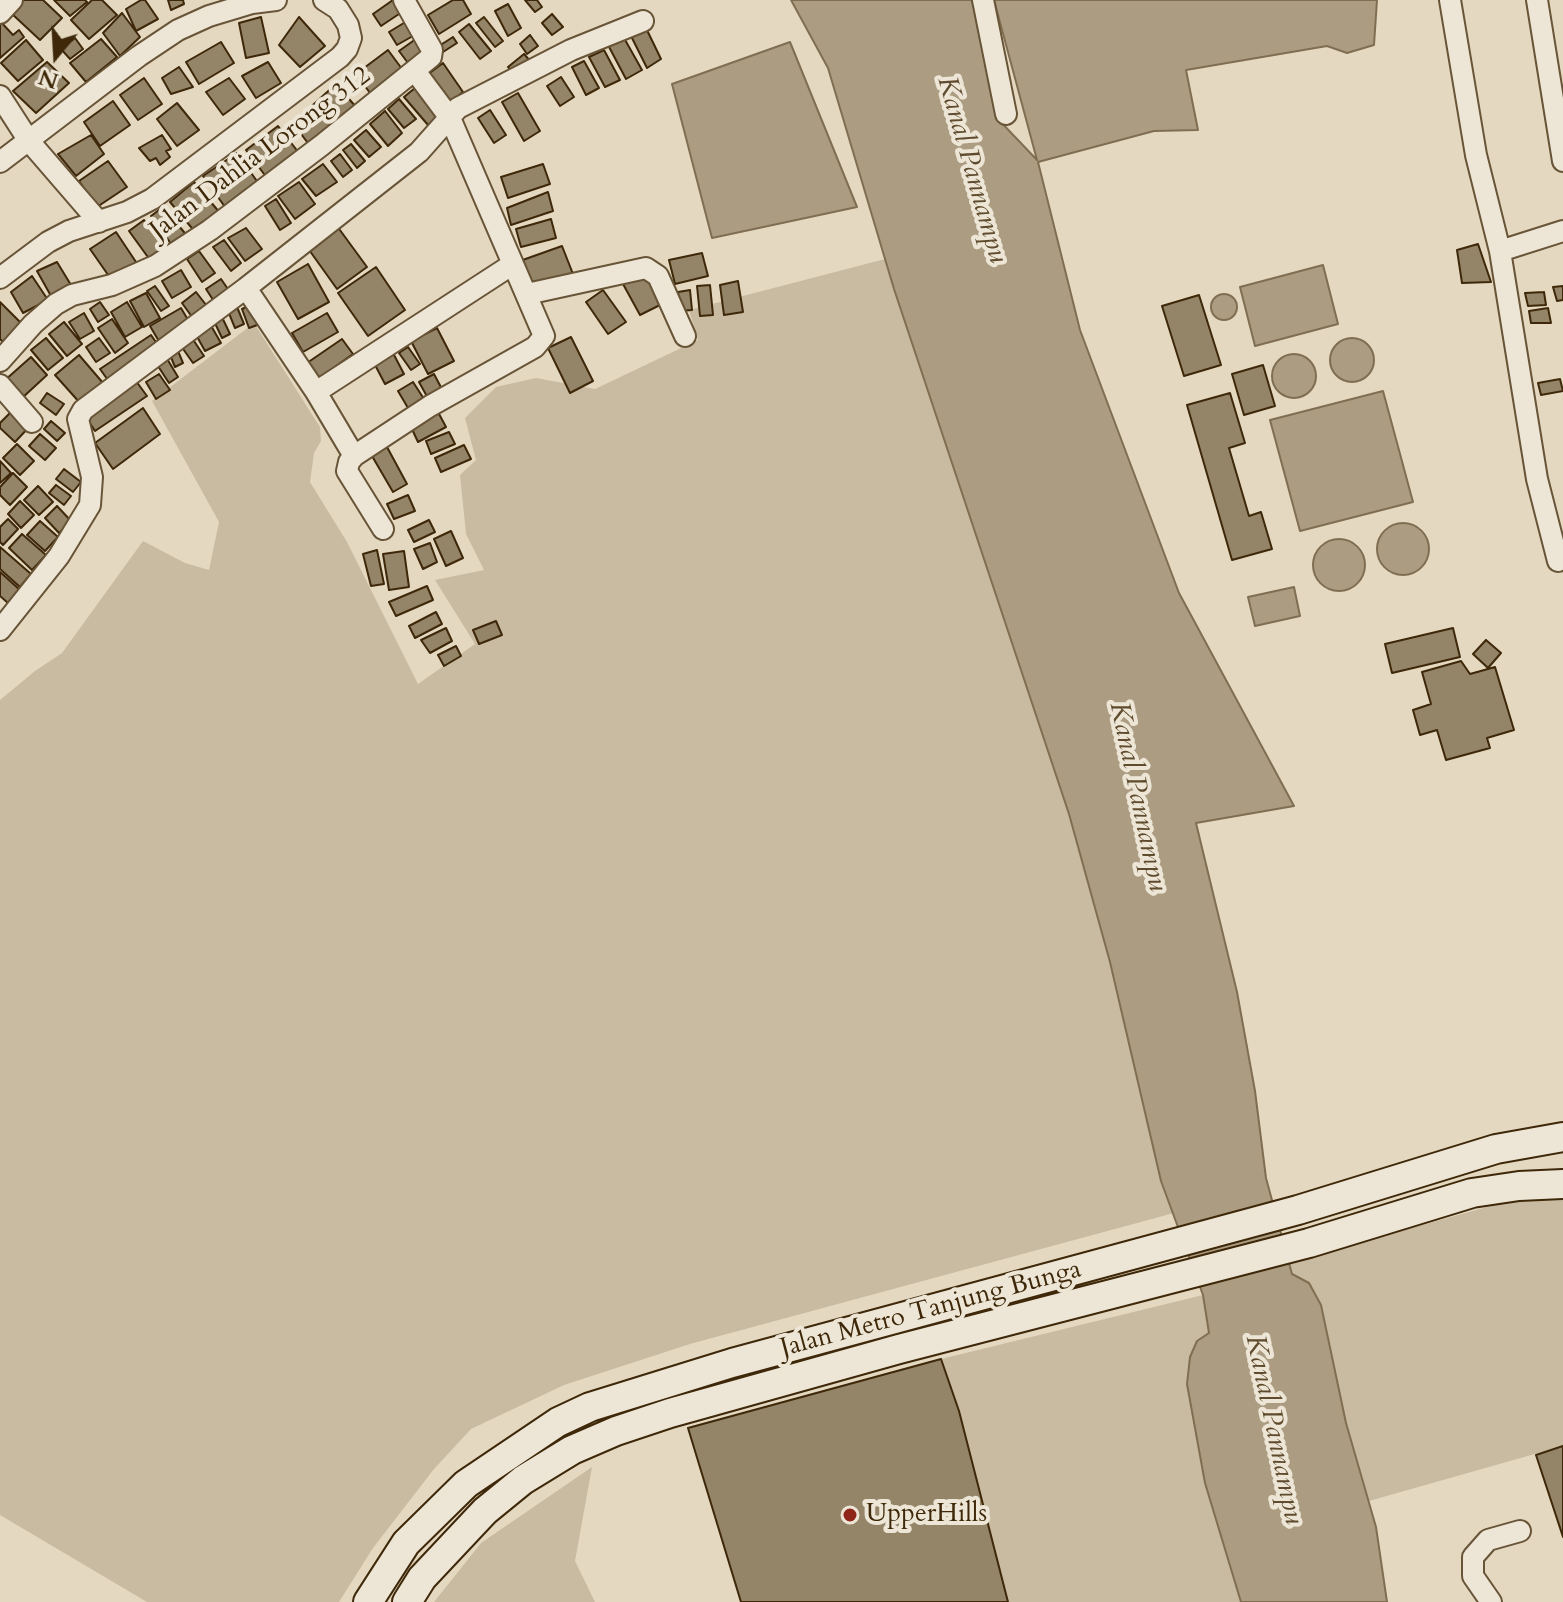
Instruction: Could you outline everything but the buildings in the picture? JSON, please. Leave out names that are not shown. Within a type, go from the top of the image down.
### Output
[{"type":"main road","name":"Jalan Metro Tanjung Bunga","points":[[368,1602],[406,1543],[466,1484],[558,1422],[590,1407],[732,1363],[1298,1210],[1496,1149],[1563,1137]]},
{"type":"main road","name":"Jalan Metro Tanjung Bunga","points":[[407,1602],[422,1578],[450,1545],[494,1503],[548,1465],[616,1431],[899,1349],[1309,1243],[1472,1193],[1563,1184]]},
{"type":"street","points":[[0,13],[12,0]]},
{"type":"street","points":[[0,162],[178,30],[238,7],[276,0]]},
{"type":"street","name":"Jalan Dahlia Lorong 312","points":[[0,361],[56,304],[72,295],[112,285],[155,266],[210,230],[431,57],[432,50],[404,0]]},
{"type":"street","points":[[983,0],[1006,114]]},
{"type":"street","points":[[1450,0],[1476,155],[1500,251],[1537,479],[1558,561],[1563,559]]},
{"type":"street","points":[[1537,0],[1563,161]]},
{"type":"street","points":[[0,278],[48,242],[127,212],[152,199],[340,57],[351,38],[348,25],[331,4]]},
{"type":"street","points":[[0,630],[59,556],[90,505],[92,477],[79,427],[79,414],[91,402],[246,288],[419,152],[458,108],[571,50],[643,21]]},
{"type":"street","points":[[383,529],[347,471],[349,462],[430,406],[541,343],[544,332],[450,118],[415,71]]},
{"type":"street","points":[[0,96],[29,141],[99,222]]},
{"type":"street","points":[[1500,251],[1563,231]]},
{"type":"street","points":[[316,392],[513,264]]},
{"type":"street","points":[[527,294],[646,268],[658,276],[685,336]]},
{"type":"street","points":[[246,288],[316,392],[354,456]]},
{"type":"street","points":[[0,385],[32,422]]},
{"type":"street","points":[[1491,1602],[1473,1576],[1473,1557],[1488,1540],[1520,1531]]},
{"type":"shaded area","points":[[885,259],[1069,814],[1110,962],[1161,1181],[1174,1213],[690,1344],[564,1385],[471,1429],[434,1469],[373,1548],[339,1602],[147,1602],[0,1515],[0,700],[62,653],[143,541],[185,563],[209,570],[219,522],[152,401],[254,323],[320,427],[321,441],[314,453],[310,482],[347,542],[418,684],[475,644],[435,580],[484,570],[466,534],[460,475],[476,460],[465,418],[496,387],[536,378],[595,389],[698,340],[689,310]]},
{"type":"shaded area","points":[[1523,1197],[1563,1198],[1563,1446],[1369,1501],[1346,1423],[1321,1305],[1309,1283],[1293,1274],[1289,1262]]},
{"type":"shaded area","points":[[1203,1295],[1209,1333],[1197,1341],[1190,1357],[1187,1384],[1205,1483],[1241,1602],[1008,1602],[959,1411],[941,1359]]},
{"type":"shaded area","points":[[592,1467],[575,1561],[595,1602],[434,1602],[481,1543]]},
{"type":"water","name":"Kanal Pannampu","points":[[791,0],[972,0],[997,118],[1037,160],[994,0],[1377,0],[1374,45],[1347,53],[1327,46],[1186,70],[1198,130],[1154,131],[1038,162],[1080,330],[1179,593],[1294,806],[1196,823],[1237,992],[1255,1091],[1266,1178],[1292,1274],[1309,1283],[1321,1305],[1346,1423],[1376,1527],[1387,1602],[1241,1602],[1205,1483],[1187,1384],[1190,1357],[1197,1341],[1209,1333],[1203,1295],[1161,1181],[1110,962],[1069,814],[894,289],[828,68]]},
{"type":"water","points":[[790,42],[857,207],[712,238],[672,84]]},
{"type":"water","points":[[1323,265],[1338,324],[1255,346],[1240,287]]},
{"type":"water","points":[[1224,294],[1233,298],[1237,307],[1233,316],[1224,320],[1215,316],[1211,307],[1215,298]]},
{"type":"water","points":[[1352,338],[1368,344],[1374,360],[1368,376],[1352,382],[1336,376],[1330,360],[1336,344]]},
{"type":"water","points":[[1294,354],[1310,360],[1316,376],[1310,392],[1294,398],[1278,392],[1272,376],[1278,360]]},
{"type":"water","points":[[1383,391],[1413,502],[1300,531],[1270,420]]},
{"type":"water","points":[[1403,523],[1421,531],[1429,549],[1421,567],[1403,575],[1385,567],[1377,549],[1385,531]]},
{"type":"water","points":[[1339,539],[1357,547],[1365,565],[1357,583],[1339,591],[1321,583],[1313,565],[1321,547]]},
{"type":"water","points":[[1294,587],[1300,616],[1255,626],[1248,597]]},
{"type":"place","name":"UpperHills","points":[[850,1515]]}]
